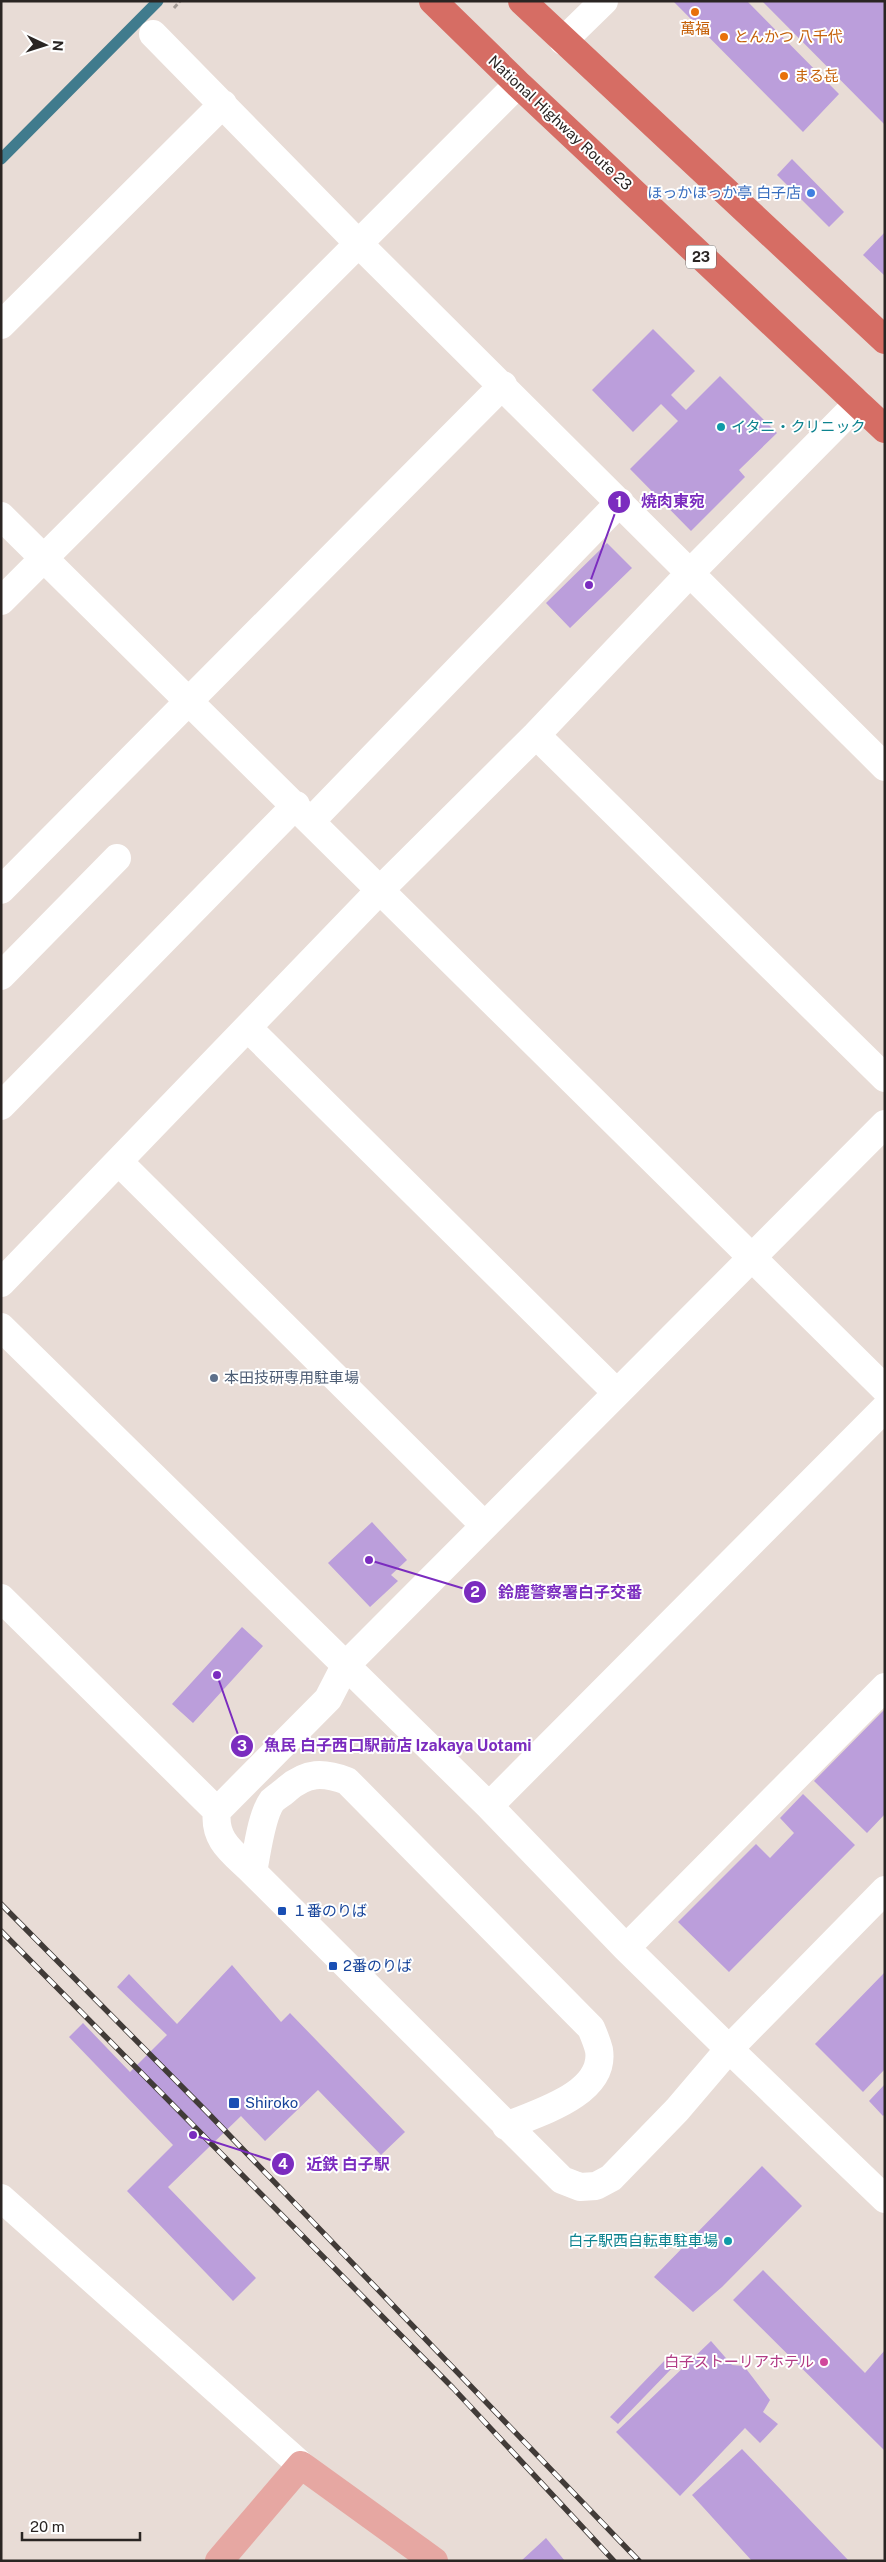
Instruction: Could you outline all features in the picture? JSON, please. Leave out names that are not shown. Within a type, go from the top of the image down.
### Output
[{"type":"highway","name":"National Highway Route 23","points":[[433,1],[518,84],[885,429]]},
{"type":"highway","points":[[522,1],[885,340]]},
{"type":"main road","points":[[219,2561],[301,2465],[434,2561]]},
{"type":"street","points":[[563,41],[604,1]]},
{"type":"street","points":[[153,34],[358,243],[503,385],[885,767]]},
{"type":"street","points":[[1,601],[518,84]]},
{"type":"street","points":[[1,325],[223,104]]},
{"type":"street","points":[[1,890],[503,385]]},
{"type":"street","points":[[1,1282],[119,1162],[381,888],[536,735],[690,573],[858,403]]},
{"type":"street","points":[[1,1106],[304,813],[620,502]]},
{"type":"street","points":[[1,516],[381,888],[752,1259],[885,1389]]},
{"type":"street","points":[[536,735],[885,1078]]},
{"type":"street","points":[[1,976],[117,858]]},
{"type":"street","points":[[248,1028],[617,1394]]},
{"type":"street","points":[[885,1124],[344,1666],[328,1699],[217,1811],[216,1822],[219,1837],[253,1872],[506,2126],[562,2180],[580,2188],[596,2186],[612,2178],[677,2110],[729,2049],[885,1890]]},
{"type":"street","points":[[119,1162],[484,1524]]},
{"type":"street","points":[[1,1327],[344,1666],[489,1806],[626,1948],[885,2199]]},
{"type":"street","points":[[489,1806],[885,1408]]},
{"type":"street","points":[[1,1598],[217,1811]]},
{"type":"street","points":[[626,1948],[885,1687]]},
{"type":"street","points":[[253,1872],[264,1824],[272,1802],[298,1779],[316,1773],[329,1774],[347,1781],[351,1785],[591,2028],[599,2051],[599,2064],[590,2081],[570,2098],[506,2126]]},
{"type":"street","points":[[1,2198],[301,2465]]},
{"type":"building","points":[[673,1],[747,1],[839,94],[803,132]]},
{"type":"building","points":[[762,1],[885,1],[885,125]]},
{"type":"building","name":"ほっかほっか亭 白子店","points":[[792,159],[844,212],[829,227],[777,175]]},
{"type":"building","points":[[885,232],[885,276],[863,255]]},
{"type":"building","name":"イタニ・クリニック","points":[[653,329],[695,371],[671,395],[686,410],[720,376],[777,433],[739,470],[745,477],[691,531],[630,469],[678,421],[661,404],[633,432],[592,390]]},
{"type":"building","points":[[607,543],[632,568],[570,628],[546,603]]},
{"type":"building","points":[[372,1522],[407,1560],[391,1575],[398,1581],[370,1607],[328,1563]]},
{"type":"building","points":[[242,1627],[263,1646],[193,1723],[172,1704]]},
{"type":"building","points":[[885,1709],[885,1814],[867,1833],[814,1781]]},
{"type":"building","points":[[803,1794],[855,1845],[729,1972],[678,1922],[756,1844],[770,1858],[794,1833],[780,1818]]},
{"type":"building","points":[[232,1965],[281,2022],[290,2013],[405,2132],[381,2155],[318,2090],[265,2141],[241,2116],[168,2187],[256,2278],[233,2301],[127,2191],[173,2145],[69,2037],[83,2023],[130,2072],[167,2035],[117,1987],[129,1974],[177,2024]]},
{"type":"building","points":[[885,1972],[885,2069],[863,2092],[815,2044]]},
{"type":"building","points":[[885,2084],[885,2114],[883,2116],[869,2101]]},
{"type":"building","name":"白子駅西自転車駐車場","points":[[762,2166],[802,2206],[722,2287],[693,2312],[654,2277]]},
{"type":"building","name":"白子ストーリアホテル","points":[[763,2270],[865,2373],[885,2350],[885,2451],[733,2300]]},
{"type":"building","points":[[711,2341],[732,2365],[744,2366],[770,2400],[763,2412],[778,2424],[760,2443],[745,2428],[680,2496],[616,2432]]},
{"type":"building","points":[[667,2358],[675,2365],[618,2424],[610,2417]]},
{"type":"building","points":[[742,2449],[849,2561],[752,2561],[692,2495]]},
{"type":"building","points":[[546,2538],[565,2561],[521,2561]]},
{"type":"waterway","points":[[1,159],[158,1]]},
{"type":"railway","points":[[1,1904],[207,2112],[639,2561]]},
{"type":"railway","points":[[1,1931],[453,2388],[614,2561]]},
{"type":"place","name":"萬福","points":[[695,12]]},
{"type":"place","name":"とんかつ 八千代","points":[[724,37]]},
{"type":"place","name":"まる㐂","points":[[784,76]]},
{"type":"place","name":"ほっかほっか亭 白子店","points":[[811,193]]},
{"type":"place","name":"イタニ・クリニック","points":[[721,427]]},
{"type":"place","name":"焼肉東宛","points":[[589,585]]},
{"type":"place","name":"本田技研専用駐車場","points":[[214,1378]]},
{"type":"place","name":"鈴鹿警察署白子交番","points":[[369,1560]]},
{"type":"place","name":"魚民 白子西口駅前店 Izakaya Uotami","points":[[217,1675]]},
{"type":"place","name":"１番のりば","points":[[282,1911]]},
{"type":"place","name":"2番のりば","points":[[333,1966]]},
{"type":"place","name":"Shiroko","points":[[234,2103]]},
{"type":"place","name":"近鉄 白子駅","points":[[193,2135]]},
{"type":"place","name":"白子駅西自転車駐車場","points":[[728,2241]]},
{"type":"place","name":"白子ストーリアホテル","points":[[824,2362]]}]
